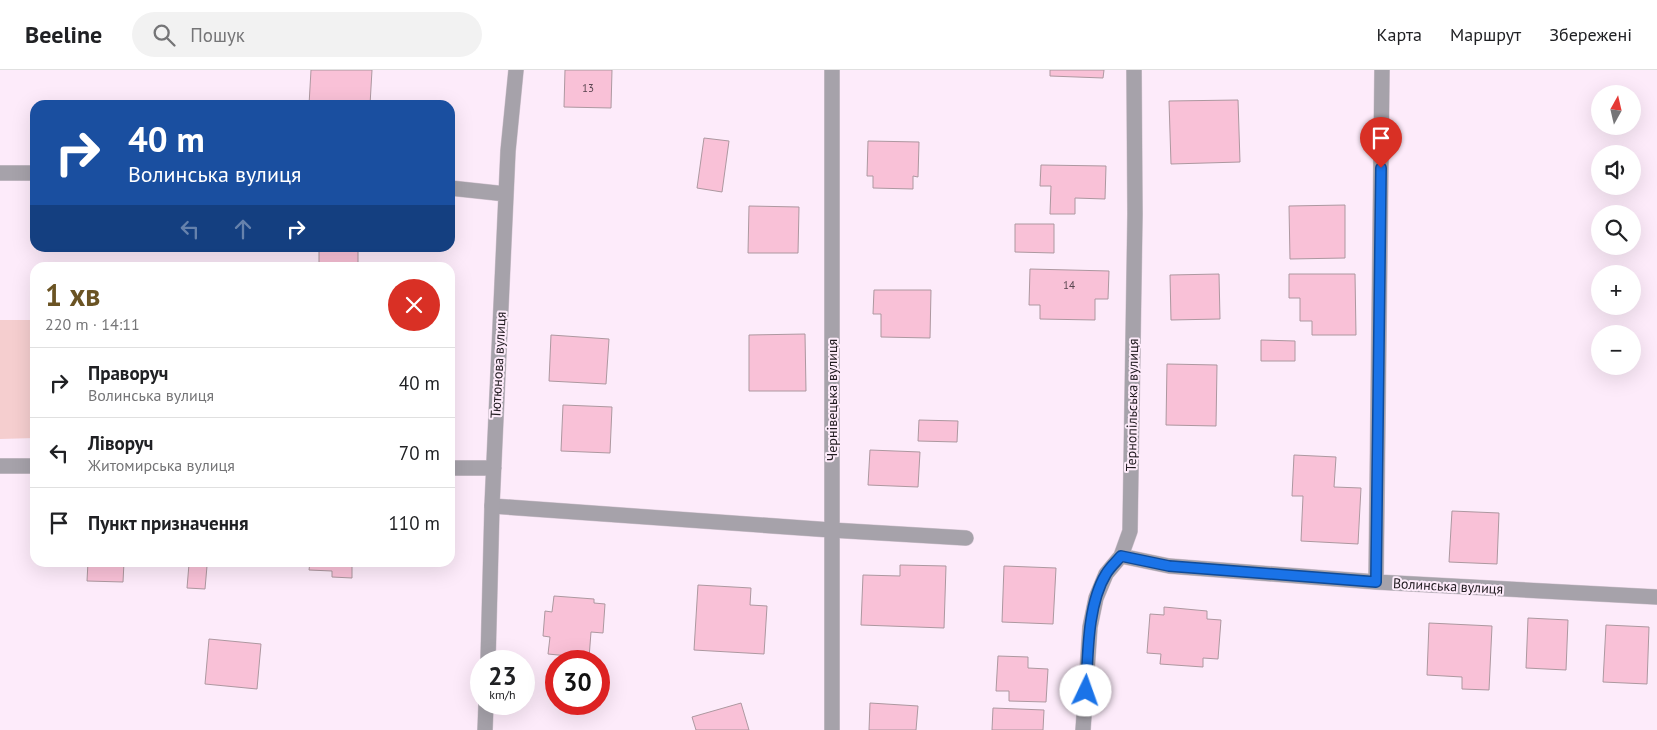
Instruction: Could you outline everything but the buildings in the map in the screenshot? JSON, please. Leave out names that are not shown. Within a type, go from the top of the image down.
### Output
[{"type":"street","name":"Тютюнова вулиця","points":[[488,650],[492,506],[508,151],[516,70]]},
{"type":"street","name":"Чернівецька вулиця","points":[[832,70],[832,730]]},
{"type":"street","name":"Тернопільська вулиця","points":[[1083,730],[1090,627],[1096,598],[1106,574],[1121,556],[1130,531],[1135,214],[1134,70]]},
{"type":"street","points":[[1376,582],[1382,70]]},
{"type":"street","points":[[0,173],[30,173]]},
{"type":"street","points":[[455,189],[506,194]]},
{"type":"street","points":[[0,466],[30,466]]},
{"type":"street","points":[[455,468],[494,468]]},
{"type":"street","points":[[492,506],[966,538]]},
{"type":"street","name":"Волинська вулиця","points":[[1121,556],[1169,566],[1376,582],[1657,597]]},
{"type":"street","points":[[486,715],[486,730]]},
{"type":"shaded area","points":[[0,320],[30,320],[30,438],[0,439]]},
{"type":"route","points":[[1086,691],[1090,627],[1096,598],[1106,574],[1121,556],[1169,566],[1376,582],[1381,168]]}]
